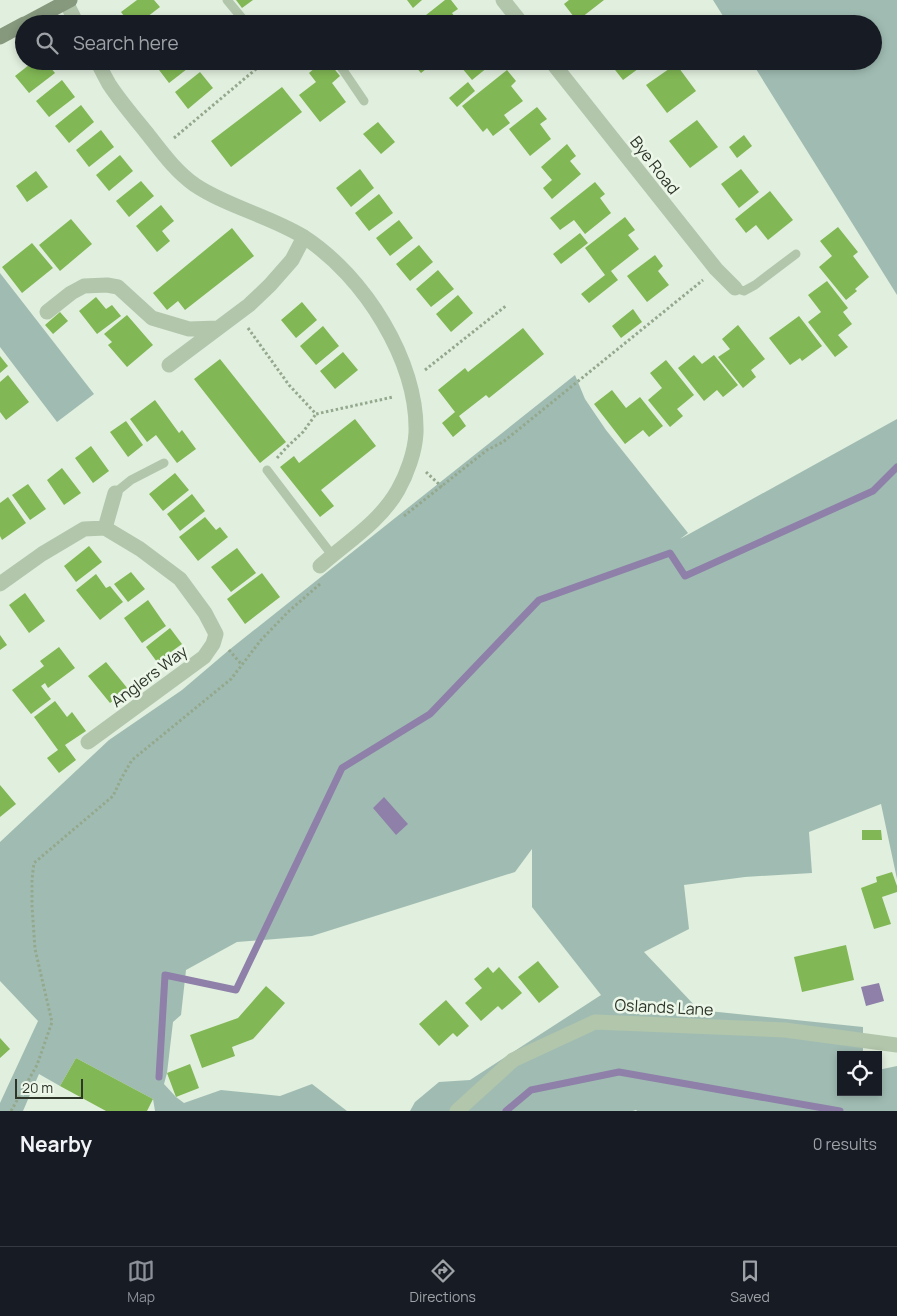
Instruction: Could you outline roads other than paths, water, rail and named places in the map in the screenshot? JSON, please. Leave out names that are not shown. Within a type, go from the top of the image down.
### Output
[{"type":"street","points":[[503,0],[515,15]]},
{"type":"street","points":[[41,15],[68,1],[73,15]]},
{"type":"street","points":[[0,36],[15,28]]},
{"type":"street","points":[[102,70],[110,86],[172,165],[195,184],[304,238],[334,261],[358,286],[378,313],[394,344],[410,388],[415,410],[416,435],[412,458],[398,490],[378,517],[320,566]]},
{"type":"street","name":"Bye Road","points":[[558,70],[716,269],[734,288]]},
{"type":"street","points":[[169,365],[249,305],[292,260],[304,238]]},
{"type":"street","points":[[47,312],[71,293],[84,286],[107,285],[118,287],[152,318],[189,328],[218,328]]},
{"type":"street","points":[[0,584],[42,554],[84,529],[105,528],[115,493]]},
{"type":"street","name":"Anglers Way","points":[[88,742],[204,657],[213,644],[216,634],[205,613],[180,580],[140,549],[105,528]]},
{"type":"street","name":"Oslands Lane","points":[[457,1111],[514,1060],[595,1022],[784,1030],[897,1045]]},
{"type":"lane","points":[[227,0],[240,15]]},
{"type":"lane","points":[[344,70],[364,101]]},
{"type":"lane","points":[[734,288],[744,291],[796,254]]},
{"type":"lane","points":[[115,493],[131,480],[164,462]]},
{"type":"lane","points":[[267,470],[332,555]]},
{"type":"waterway","points":[[159,1077],[165,975],[236,990],[342,768],[430,714],[539,600],[670,553],[685,576],[873,491],[897,467]]},
{"type":"waterway","points":[[506,1111],[531,1090],[619,1072],[840,1111]]}]
